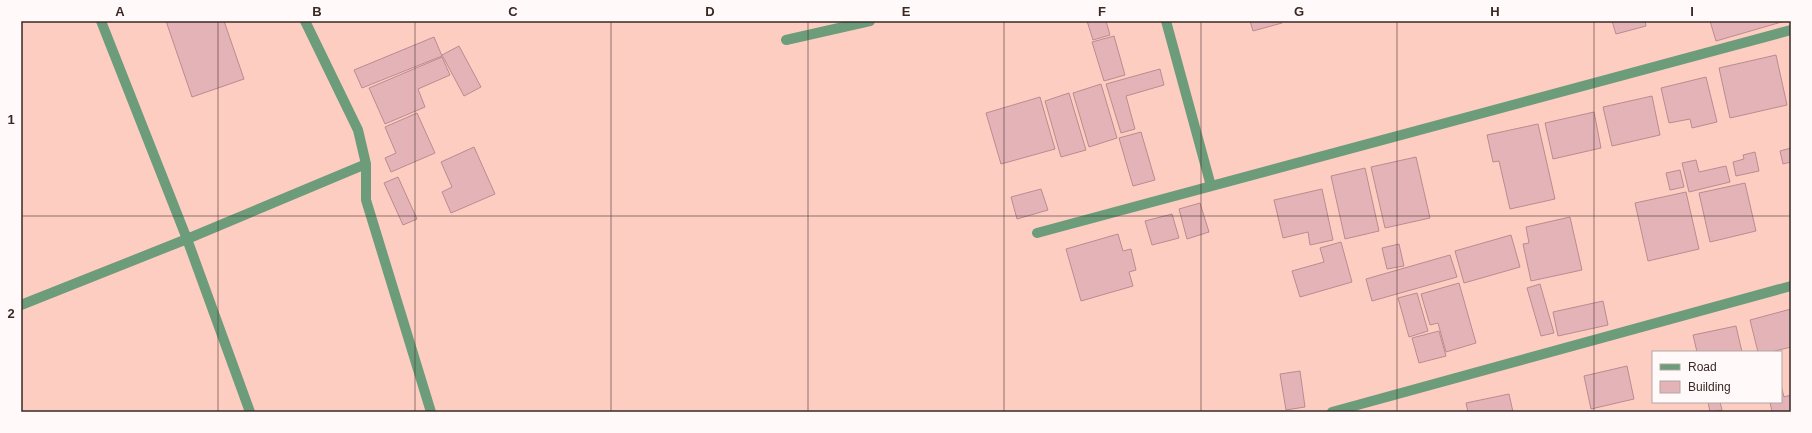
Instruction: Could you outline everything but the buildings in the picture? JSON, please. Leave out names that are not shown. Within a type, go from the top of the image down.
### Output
[{"type":"street","points":[[101,21],[187,239],[250,412]]},
{"type":"street","points":[[305,21],[358,130],[366,164],[366,200],[431,412]]},
{"type":"street","points":[[786,40],[870,21]]},
{"type":"street","points":[[1166,21],[1211,186]]},
{"type":"street","points":[[1037,233],[1791,30]]},
{"type":"street","points":[[21,305],[187,239],[366,164]]},
{"type":"street","points":[[1332,412],[1791,286]]}]
